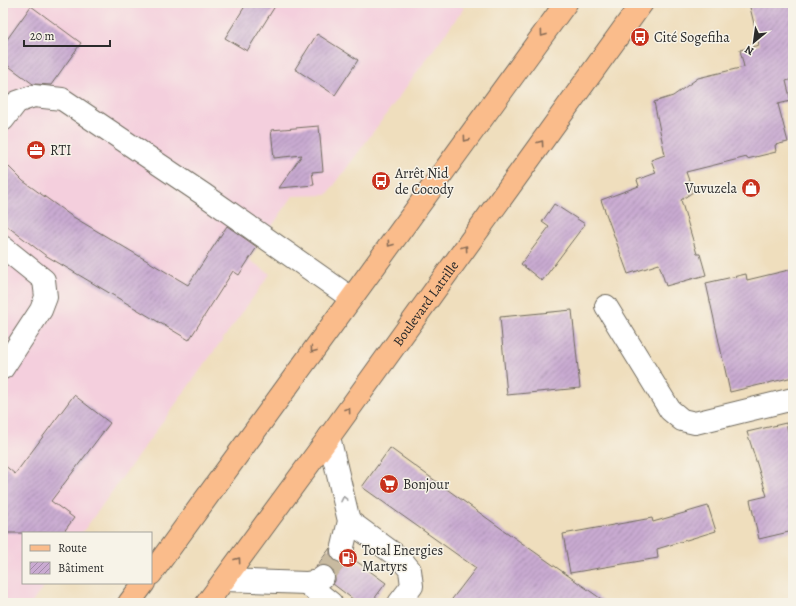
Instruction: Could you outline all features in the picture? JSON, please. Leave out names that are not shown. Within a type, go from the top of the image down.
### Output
[{"type":"main road","points":[[152,573],[566,3]]},
{"type":"main road","name":"Boulevard Latrille","points":[[207,603],[329,437],[642,3]]},
{"type":"main road","points":[[129,603],[143,584]]},
{"type":"street","points":[[3,120],[17,102],[34,96],[62,99],[203,194],[351,298]]},
{"type":"street","points":[[3,247],[44,280],[46,297],[41,310],[3,368]]},
{"type":"street","points":[[606,306],[670,410],[682,420],[696,423],[793,399]]},
{"type":"street","points":[[329,437],[349,521],[342,551]]},
{"type":"street","points":[[349,521],[401,559],[410,570],[412,586],[399,603]]},
{"type":"street","points":[[224,580],[315,580],[331,603]]},
{"type":"shaded area","points":[[3,3],[457,3],[464,8],[327,195],[293,196],[270,229],[258,234],[244,256],[270,274],[83,532],[22,532],[22,584],[45,584],[32,603],[3,603]]},
{"type":"building","points":[[247,3],[277,3],[247,51],[225,38]]},
{"type":"building","points":[[749,3],[793,3],[793,79],[786,81],[791,101],[778,104],[788,142],[775,145],[776,152],[747,159],[747,157],[686,172],[693,192],[681,200],[697,254],[700,254],[706,275],[666,286],[659,264],[628,274],[601,200],[639,186],[637,180],[656,173],[651,160],[665,155],[654,102],[673,96],[698,78],[744,67],[740,50],[759,45]]},
{"type":"building","points":[[31,6],[81,43],[51,85],[33,84],[3,62],[3,45]]},
{"type":"building","points":[[317,34],[358,60],[335,95],[295,69]]},
{"type":"building","points":[[319,126],[323,171],[312,172],[314,185],[279,188],[302,155],[274,158],[271,130]]},
{"type":"building","points":[[3,161],[23,181],[70,215],[188,285],[227,226],[257,247],[239,275],[233,271],[189,340],[45,255],[3,223]]},
{"type":"building","points":[[554,204],[585,224],[542,281],[521,264],[549,227],[542,222]]},
{"type":"building","points":[[793,269],[793,377],[730,392],[706,283],[746,274],[747,280]]},
{"type":"building","points":[[572,310],[580,388],[507,395],[500,317]]},
{"type":"building","points":[[74,395],[110,423],[51,501],[74,518],[64,532],[3,533],[3,464],[15,474]]},
{"type":"building","points":[[786,423],[793,451],[793,531],[759,539],[750,500],[767,496],[747,432]]},
{"type":"building","points":[[390,448],[607,603],[449,603],[476,568],[362,487]]},
{"type":"building","points":[[708,506],[716,531],[657,549],[658,558],[570,573],[563,534],[652,518],[653,522]]},
{"type":"building","points":[[330,548],[330,555],[334,560],[339,563],[345,563],[352,558],[386,583],[371,603],[358,603],[333,584],[335,581],[335,575],[332,569],[328,566],[322,565],[316,567]]},
{"type":"tunnel","points":[[323,577],[342,551]]},
{"type":"place","name":"Cité Sogefiha","points":[[640,37]]},
{"type":"place","name":"RTI","points":[[36,150]]},
{"type":"place","name":"Arrêt Nid de Cocody","points":[[381,181]]},
{"type":"place","name":"Vuvuzela","points":[[751,188]]},
{"type":"place","name":"Bonjour","points":[[389,484]]},
{"type":"place","name":"Total Energies Martyrs","points":[[348,558]]}]
